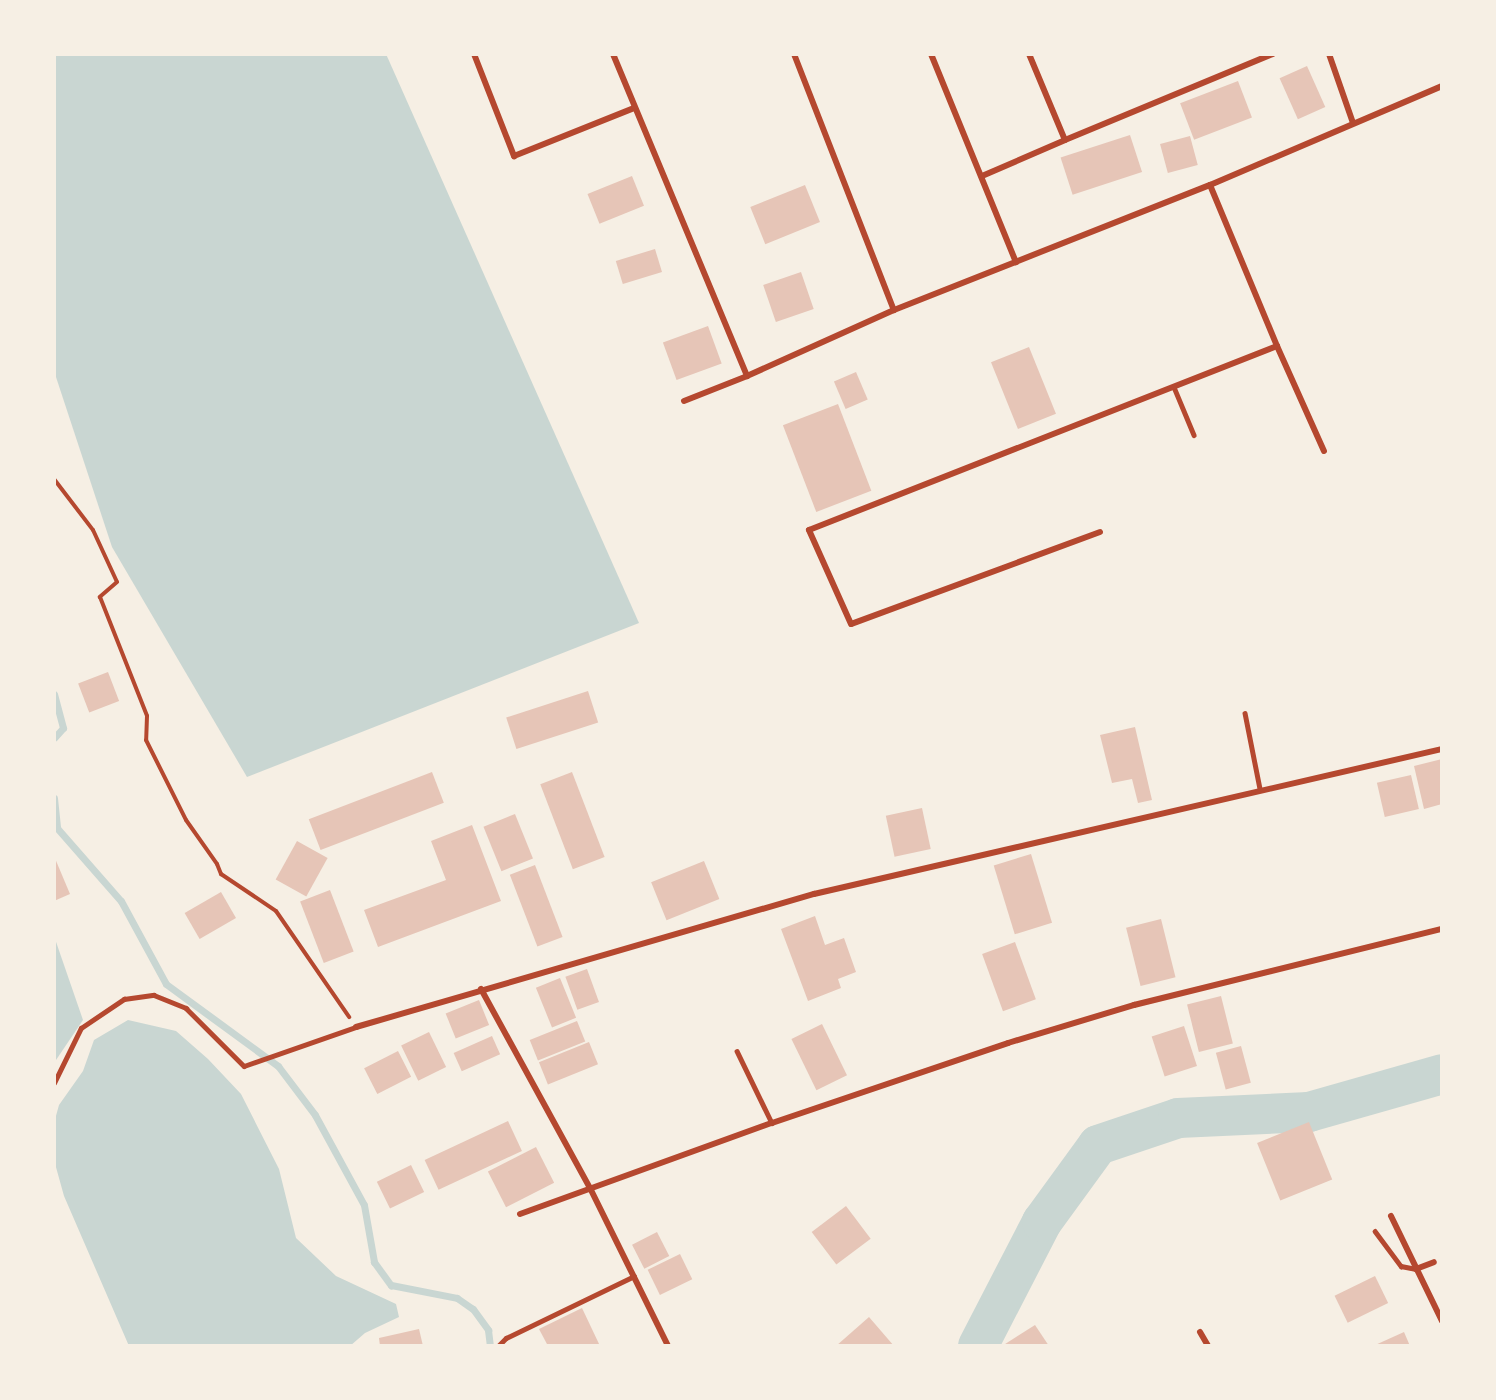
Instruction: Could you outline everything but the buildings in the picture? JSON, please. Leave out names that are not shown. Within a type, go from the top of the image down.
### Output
[{"type":"street","points":[[474,54],[514,156],[634,108]]},
{"type":"street","points":[[614,54],[634,108],[747,376]]},
{"type":"street","points":[[794,54],[894,310]]},
{"type":"street","points":[[931,54],[1016,262]]},
{"type":"street","points":[[1029,54],[1065,140]]},
{"type":"street","points":[[982,176],[1273,54]]},
{"type":"street","points":[[1329,54],[1353,123]]},
{"type":"street","points":[[684,401],[747,376],[894,310],[1210,185],[1442,86]]},
{"type":"street","points":[[1210,185],[1277,346],[1324,451]]},
{"type":"street","points":[[1100,532],[851,624],[809,530],[1277,346]]},
{"type":"street","points":[[357,1027],[814,894],[1260,789],[1442,749]]},
{"type":"street","points":[[520,1215],[772,1123],[1008,1043],[1134,1005],[1442,929]]},
{"type":"street","points":[[482,989],[590,1188],[669,1346]]},
{"type":"street","points":[[1391,1216],[1442,1322]]},
{"type":"street","points":[[1416,1269],[1434,1262]]},
{"type":"street","points":[[1200,1332],[1208,1346]]},
{"type":"lane","points":[[1174,387],[1194,435]]},
{"type":"lane","points":[[1245,713],[1260,789]]},
{"type":"lane","points":[[54,1083],[81,1028],[124,999],[154,995],[186,1008],[244,1066],[357,1027]]},
{"type":"lane","points":[[737,1051],[772,1123]]},
{"type":"lane","points":[[1375,1231],[1401,1266],[1416,1269]]},
{"type":"lane","points":[[498,1346],[506,1338],[634,1276]]},
{"type":"path","points":[[54,479],[93,530],[117,582],[100,597],[147,716],[146,740],[186,820],[221,874],[276,911],[357,1027]]},
{"type":"shaded area","points":[[54,54],[386,54],[639,623],[247,777],[112,547],[54,371]]},
{"type":"shaded area","points":[[54,936],[83,1020],[54,1063]]},
{"type":"shaded area","points":[[128,1020],[176,1031],[208,1059],[241,1094],[279,1169],[296,1238],[336,1276],[396,1304],[399,1317],[365,1333],[350,1346],[129,1346],[64,1196],[54,1160],[54,1123],[59,1105],[83,1071],[94,1040]]},
{"type":"waterway","points":[[54,694],[63,728],[54,738]]},
{"type":"waterway","points":[[54,798],[57,828],[121,901],[166,984],[278,1066],[315,1115],[364,1205],[374,1262],[391,1285],[457,1298],[473,1309],[488,1330],[490,1346]]},
{"type":"waterway","points":[[978,1346],[1042,1222],[1098,1145],[1178,1118],[1309,1112],[1442,1074]]}]
